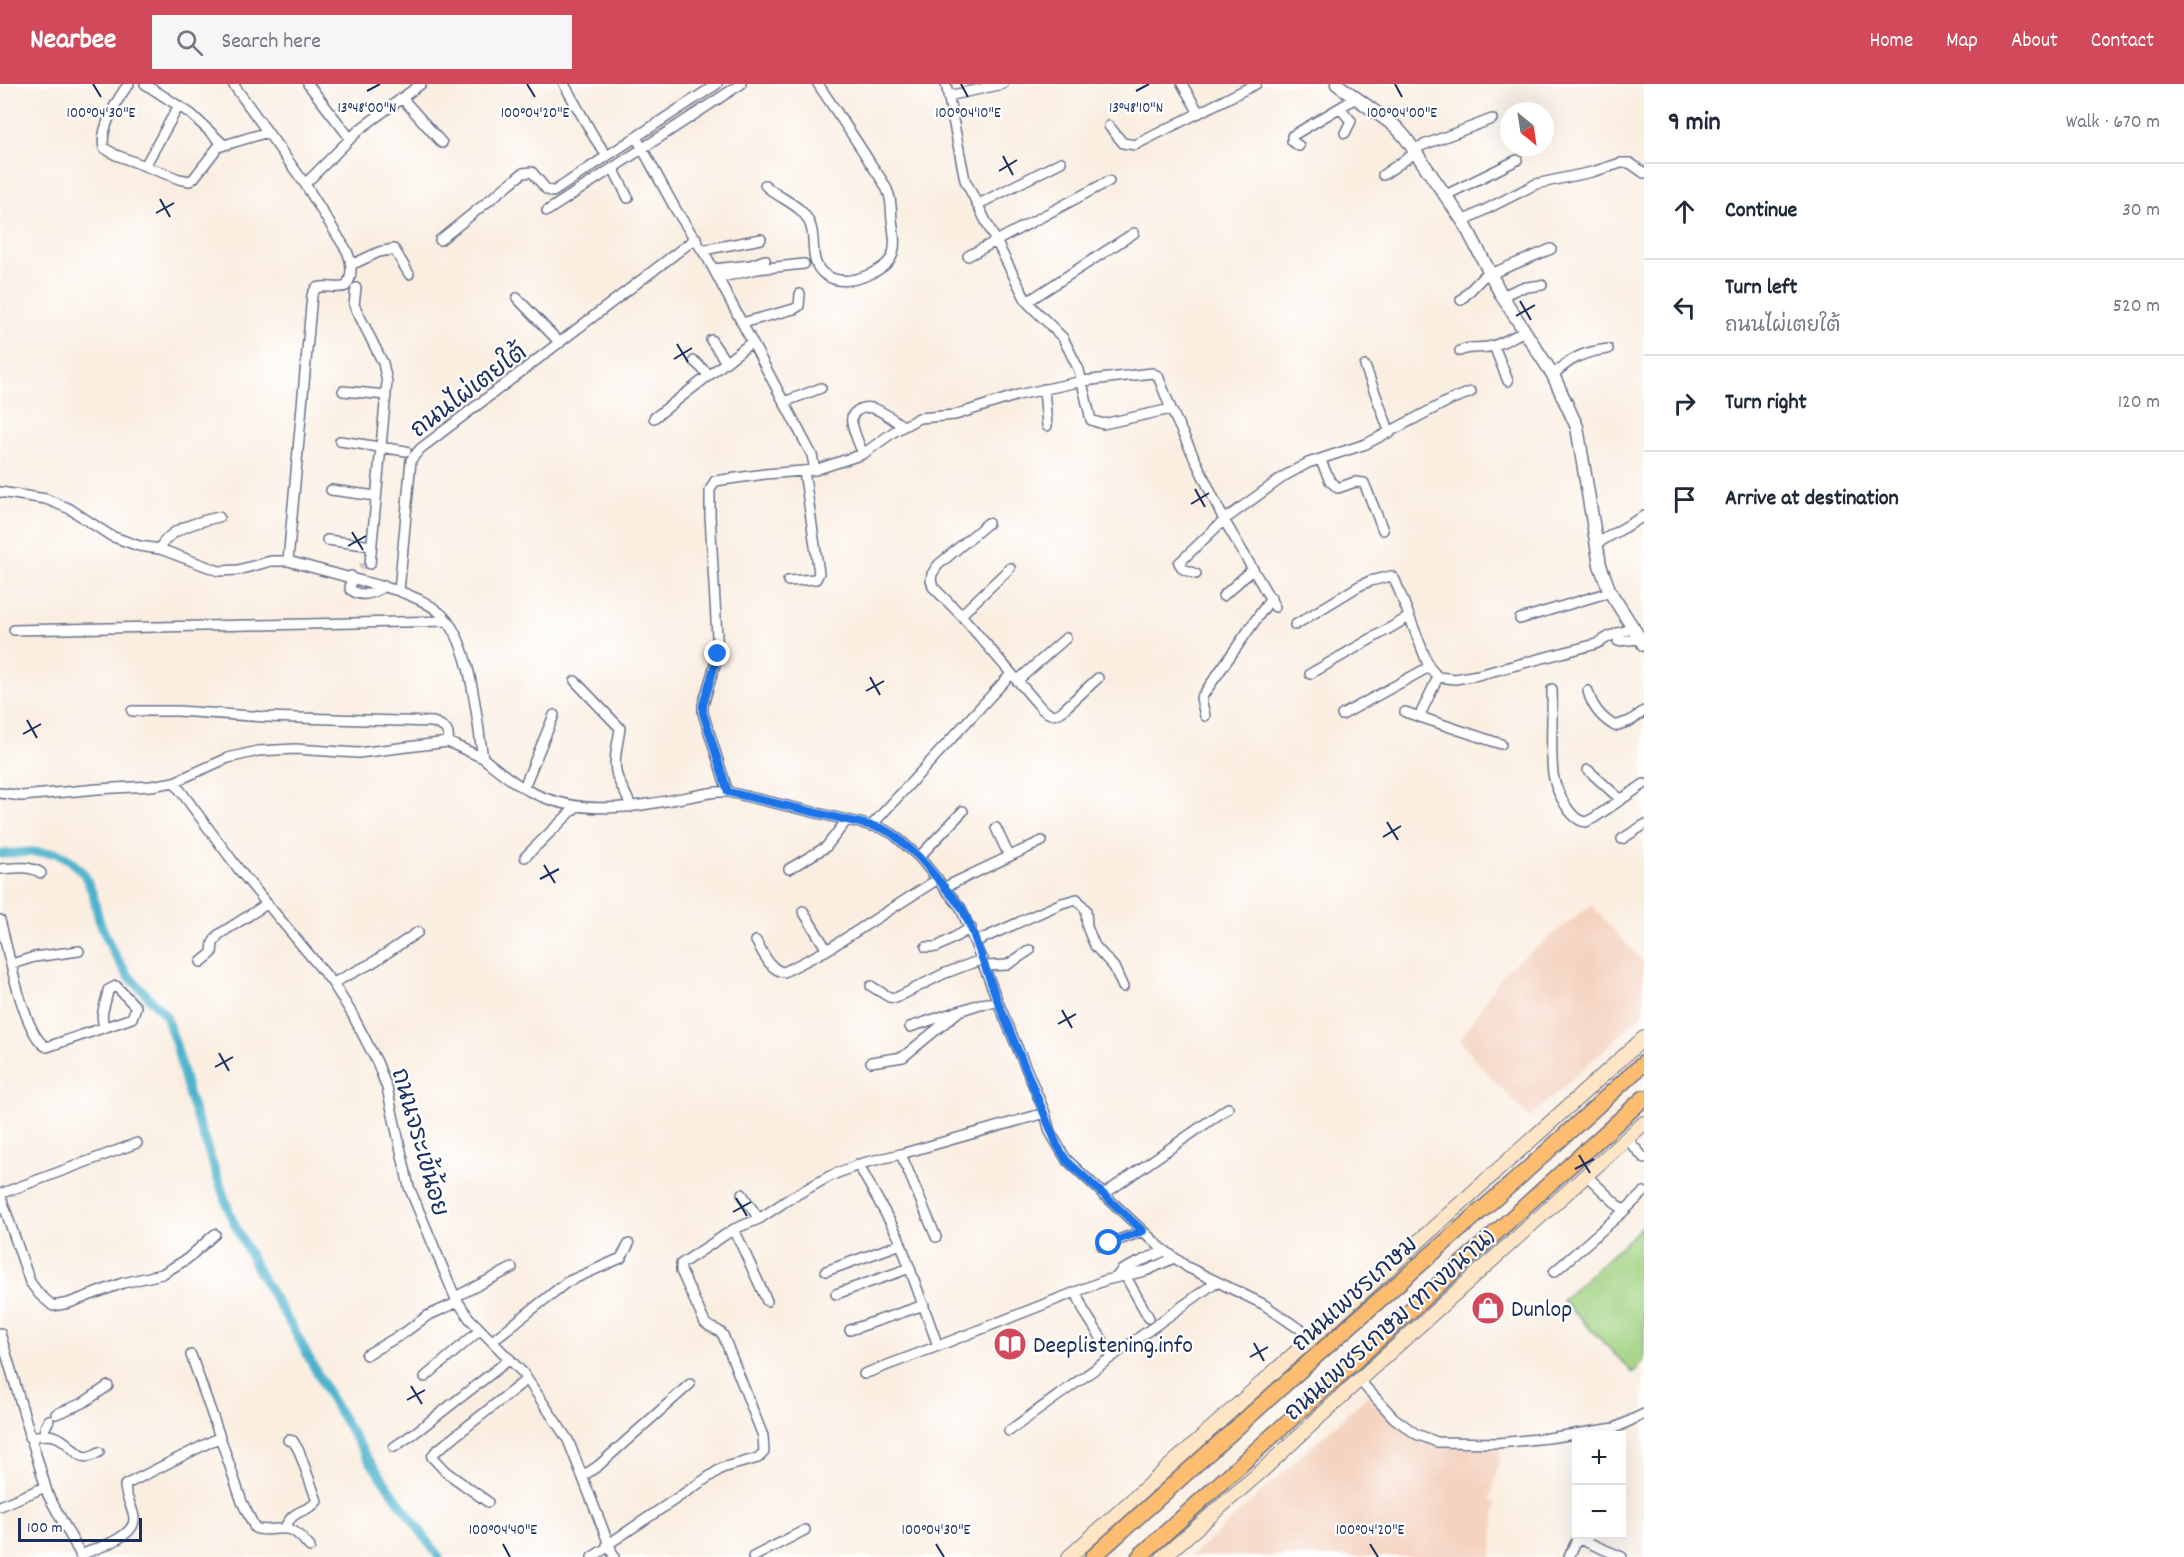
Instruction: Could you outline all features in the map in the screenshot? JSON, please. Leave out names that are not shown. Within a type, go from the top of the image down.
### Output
[{"type":"highway","name":"ถนนเพชรเกษม","points":[[1093,1557],[1644,1063]]},
{"type":"highway","name":"ถนนเพชรเกษม","points":[[1139,1557],[1644,1098]]},
{"type":"main road","name":"ถนนเพชรเกษม (ทางขนาน)","points":[[1069,1557],[1644,1038]]},
{"type":"main road","name":"ถนนเพชรเกษม (ทางขนาน)","points":[[1163,1557],[1644,1124]]},
{"type":"street","points":[[129,84],[107,125],[102,144],[107,151],[179,179],[190,181],[212,153],[223,144],[268,132]]},
{"type":"street","points":[[145,84],[200,122],[223,144]]},
{"type":"street","points":[[233,84],[304,184],[347,250],[351,265],[349,282],[346,286],[342,288],[320,286],[315,288],[312,295],[288,561]]},
{"type":"street","points":[[308,84],[350,138]]},
{"type":"street","points":[[304,184],[350,138],[420,84]]},
{"type":"street","points":[[564,84],[607,156]]},
{"type":"street","points":[[440,240],[523,173],[532,172],[546,189],[553,192],[717,84]]},
{"type":"street","points":[[547,211],[741,84]]},
{"type":"street","points":[[765,185],[780,198],[799,207],[812,230],[816,263],[826,276],[842,281],[853,280],[884,266],[890,259],[896,243],[889,193],[818,84]]},
{"type":"street","points":[[946,84],[962,168],[977,205],[1027,302],[1063,338],[1083,381],[1089,414],[1095,422],[1103,424],[1171,409]]},
{"type":"street","points":[[948,96],[1003,84]]},
{"type":"street","points":[[1182,84],[1199,113]]},
{"type":"street","points":[[1109,126],[1123,144],[1135,145],[1256,84]]},
{"type":"street","points":[[1337,84],[1396,127],[1414,151],[1463,221],[1502,297],[1553,375],[1578,427],[1600,565],[1610,592],[1638,638]]},
{"type":"street","points":[[402,98],[442,143]]},
{"type":"street","points":[[1299,146],[1292,141],[1292,136],[1356,98]]},
{"type":"street","points":[[146,166],[178,107]]},
{"type":"street","points":[[1340,108],[1351,121],[1345,133]]},
{"type":"street","points":[[1383,175],[1414,151],[1492,119]]},
{"type":"street","points":[[636,137],[676,210],[696,238],[716,274],[812,455],[815,470]]},
{"type":"street","points":[[1446,195],[1517,160]]},
{"type":"street","points":[[977,205],[1061,162]]},
{"type":"street","points":[[1463,221],[1536,184],[1621,163],[1636,165],[1644,173]]},
{"type":"street","points":[[613,168],[628,198]]},
{"type":"street","points":[[968,256],[1109,181]]},
{"type":"street","points":[[1027,302],[1134,233]]},
{"type":"street","name":"ถนนไผ่เตยใต้","points":[[399,591],[411,460],[420,449],[696,238]]},
{"type":"street","points":[[703,250],[762,239]]},
{"type":"street","points":[[351,265],[379,252],[394,249],[409,274]]},
{"type":"street","points":[[1461,300],[1480,280],[1490,274],[1551,249]]},
{"type":"street","points":[[716,274],[765,260]]},
{"type":"street","points":[[716,274],[804,264]]},
{"type":"street","points":[[1502,297],[1520,288],[1542,285]]},
{"type":"street","points":[[356,288],[354,305],[386,373],[381,447],[372,530],[368,535],[365,581]]},
{"type":"street","points":[[742,323],[794,309],[799,306],[800,294]]},
{"type":"street","points":[[517,297],[560,343]]},
{"type":"street","points":[[1460,351],[1471,347],[1494,346],[1523,332]]},
{"type":"street","points":[[711,340],[726,362]]},
{"type":"street","points":[[654,418],[752,342]]},
{"type":"street","points":[[1494,346],[1508,381]]},
{"type":"street","points":[[1553,375],[1589,351],[1608,349]]},
{"type":"street","points":[[694,362],[709,375]]},
{"type":"street","points":[[1365,366],[1390,433]]},
{"type":"street","points":[[728,792],[703,713],[703,705],[718,654],[710,515],[710,490],[715,482],[734,477],[815,470],[863,454],[903,426],[919,418],[955,415],[991,403],[1083,381],[1152,373],[1158,376],[1171,409],[1224,520],[1273,603],[1201,698],[1205,716]]},
{"type":"street","points":[[784,402],[821,388]]},
{"type":"street","points":[[1044,389],[1047,426]]},
{"type":"street","points":[[343,391],[386,395]]},
{"type":"street","points":[[1196,574],[1183,568],[1179,563],[1224,520],[1286,475],[1320,459],[1366,444],[1450,400],[1471,392]]},
{"type":"street","points":[[863,454],[851,421],[852,415],[860,409],[865,407],[877,409],[903,426]]},
{"type":"street","points":[[340,441],[406,451]]},
{"type":"street","points":[[1320,459],[1330,481],[1338,488],[1355,482],[1364,483],[1383,530]]},
{"type":"street","points":[[788,582],[816,579],[819,573],[804,471]]},
{"type":"street","points":[[332,490],[376,496]]},
{"type":"street","points":[[0,492],[46,499],[70,509],[111,536],[139,546],[160,549],[219,571],[238,570],[272,561],[288,561],[384,586],[434,608],[448,621],[468,665],[483,758]]},
{"type":"street","points":[[1596,544],[1644,516]]},
{"type":"street","points":[[160,549],[162,543],[174,533],[219,517]]},
{"type":"street","points":[[988,523],[938,565],[932,573],[933,587],[1049,714],[1056,715],[1098,678]]},
{"type":"street","points":[[327,540],[369,545]]},
{"type":"street","points":[[961,615],[1010,568]]},
{"type":"street","points":[[1223,596],[1253,569]]},
{"type":"street","points":[[351,576],[350,589],[360,595],[376,592],[384,586]]},
{"type":"street","points":[[1295,625],[1370,580],[1391,576],[1395,580],[1429,667],[1438,677],[1455,679],[1478,675],[1615,638],[1638,638]]},
{"type":"street","points":[[1520,619],[1610,592]]},
{"type":"street","points":[[1310,674],[1409,617]]},
{"type":"street","points":[[14,630],[448,621]]},
{"type":"street","points":[[871,826],[1014,677],[1066,638]]},
{"type":"street","points":[[1342,715],[1429,667]]},
{"type":"street","points":[[1419,717],[1438,677]]},
{"type":"street","points":[[575,681],[620,728],[616,746],[616,770],[631,807]]},
{"type":"street","points":[[1552,689],[1553,776],[1567,806],[1576,819],[1586,822],[1644,784]]},
{"type":"street","points":[[1588,692],[1596,711],[1615,726],[1630,721],[1644,711]]},
{"type":"street","points":[[132,711],[433,722],[442,725],[447,730],[450,736],[448,742]]},
{"type":"street","points":[[1405,712],[1501,744]]},
{"type":"street","points":[[524,787],[554,715]]},
{"type":"street","points":[[0,793],[22,796],[150,786],[174,782],[228,758],[258,751],[295,749],[358,753],[448,742],[483,758],[531,792],[577,806],[631,807],[716,792],[728,792],[871,826],[893,834],[919,857],[962,908],[998,1002],[1045,1113],[1050,1132],[1066,1160],[1174,1258],[1216,1282],[1263,1304],[1295,1326],[1315,1336]]},
{"type":"street","points":[[1588,770],[1620,799]]},
{"type":"street","name":"ถนนจระเข้น้อย","points":[[174,782],[217,842],[333,983],[361,1031],[387,1088],[409,1187],[457,1300],[480,1330],[527,1379],[568,1440],[614,1557]]},
{"type":"street","points":[[525,857],[577,806]]},
{"type":"street","points":[[919,857],[963,811]]},
{"type":"street","points":[[789,869],[826,848],[847,820]]},
{"type":"street","points":[[1622,839],[1644,825]]},
{"type":"street","points":[[996,828],[1009,856]]},
{"type":"street","points":[[945,887],[1042,841]]},
{"type":"street","points":[[0,869],[27,868],[41,873]]},
{"type":"street","points":[[756,941],[769,962],[780,972],[793,968],[826,950],[938,879]]},
{"type":"street","points":[[975,942],[1062,903],[1077,899],[1086,910],[1087,927],[1095,946],[1114,967],[1123,987]]},
{"type":"street","points":[[201,962],[212,952],[213,943],[218,935],[267,904]]},
{"type":"street","points":[[803,911],[826,950]]},
{"type":"street","points":[[0,920],[18,992],[30,1027],[44,1047],[105,1027],[132,1018],[136,1010],[116,986],[108,990],[103,1007],[102,1023],[105,1027]]},
{"type":"street","points":[[926,947],[937,947],[971,928]]},
{"type":"street","points":[[333,983],[372,963],[418,932]]},
{"type":"street","points":[[871,986],[889,997],[896,998],[943,974],[984,963],[1008,965],[1030,950]]},
{"type":"street","points":[[12,964],[34,957],[79,951]]},
{"type":"street","points":[[910,1027],[988,1002],[998,1002]]},
{"type":"street","points":[[871,1062],[903,1057],[958,1012]]},
{"type":"street","points":[[1103,1195],[1228,1108]]},
{"type":"street","points":[[592,1557],[722,1468],[758,1458],[764,1452],[763,1436],[723,1335],[718,1329],[705,1323],[680,1267],[681,1264],[734,1229],[759,1219],[823,1180],[858,1164],[1045,1113]]},
{"type":"street","points":[[1627,1139],[1644,1158]]},
{"type":"street","points":[[137,1143],[0,1194],[30,1282],[39,1294],[52,1306],[69,1303],[123,1283],[162,1274],[187,1259],[216,1234]]},
{"type":"street","points":[[901,1154],[936,1237]]},
{"type":"street","points":[[858,1164],[901,1244],[938,1346]]},
{"type":"street","points":[[1586,1175],[1624,1211]]},
{"type":"street","points":[[1554,1272],[1644,1192]]},
{"type":"street","points":[[742,1194],[759,1219]]},
{"type":"street","points":[[734,1229],[767,1300]]},
{"type":"street","points":[[1102,1245],[1143,1231]]},
{"type":"street","points":[[492,1341],[567,1282],[621,1258],[629,1244]]},
{"type":"street","points":[[826,1271],[901,1244]]},
{"type":"street","points":[[1122,1274],[1141,1261],[1165,1251]]},
{"type":"street","points":[[864,1374],[1122,1274],[1146,1270],[1174,1258]]},
{"type":"street","points":[[366,1355],[404,1334],[427,1316],[512,1268]]},
{"type":"street","points":[[836,1294],[910,1268]]},
{"type":"street","points":[[1122,1274],[1149,1318]]},
{"type":"street","points":[[1009,1431],[1216,1282]]},
{"type":"street","points":[[1076,1292],[1084,1311],[1107,1347]]},
{"type":"street","points":[[850,1330],[924,1305]]},
{"type":"street","points":[[425,1377],[480,1330]]},
{"type":"street","points":[[0,1333],[45,1487],[81,1556],[131,1530],[134,1517],[126,1496],[125,1485],[220,1437]]},
{"type":"street","points":[[191,1354],[251,1522],[255,1528],[263,1531],[284,1529],[297,1534],[310,1547]]},
{"type":"street","points":[[394,1447],[510,1359]]},
{"type":"street","points":[[488,1502],[446,1472],[432,1457],[435,1452],[527,1379]]},
{"type":"street","points":[[1359,1380],[1394,1418],[1416,1434],[1437,1442],[1471,1444],[1572,1436]]},
{"type":"street","points":[[583,1476],[598,1466],[690,1384]]},
{"type":"street","points":[[44,1435],[45,1428],[53,1417],[83,1403],[108,1386]]},
{"type":"street","points":[[1616,1431],[1644,1414]]},
{"type":"street","points":[[29,1437],[51,1435],[65,1441],[84,1458],[99,1452]]},
{"type":"street","points":[[284,1529],[292,1516],[315,1505],[317,1501],[299,1451],[293,1441],[288,1440]]},
{"type":"street","points":[[0,1506],[45,1487]]},
{"type":"street","points":[[753,1557],[805,1530]]},
{"type":"street","points":[[1569,1557],[1577,1539]]},
{"type":"street","points":[[1584,1539],[1622,1557]]},
{"type":"shaded area","points":[[1591,905],[1644,963],[1644,1013],[1529,1118],[1459,1041],[1505,971]]},
{"type":"shaded area","points":[[1368,1395],[1388,1417],[1435,1447],[1502,1448],[1490,1502],[1496,1502],[1492,1557],[1191,1557]]},
{"type":"green space","points":[[1644,1225],[1644,1361],[1633,1373],[1562,1300]]},
{"type":"waterway","points":[[0,854],[57,853],[70,860],[84,874],[93,894],[99,920],[112,950],[127,974],[166,1016],[189,1096],[232,1219],[258,1271],[367,1457],[439,1557]]},
{"type":"tunnel","points":[[363,569],[364,564]]},
{"type":"place","name":"Dunlop","points":[[1488,1308]]},
{"type":"place","name":"Deeplistening.info","points":[[1010,1344]]},
{"type":"route","points":[[718,654],[703,705],[703,713],[728,792],[881,828],[902,841],[945,887],[962,908],[971,928],[998,1002],[1057,1145],[1066,1160],[1143,1231],[1109,1243]]}]
